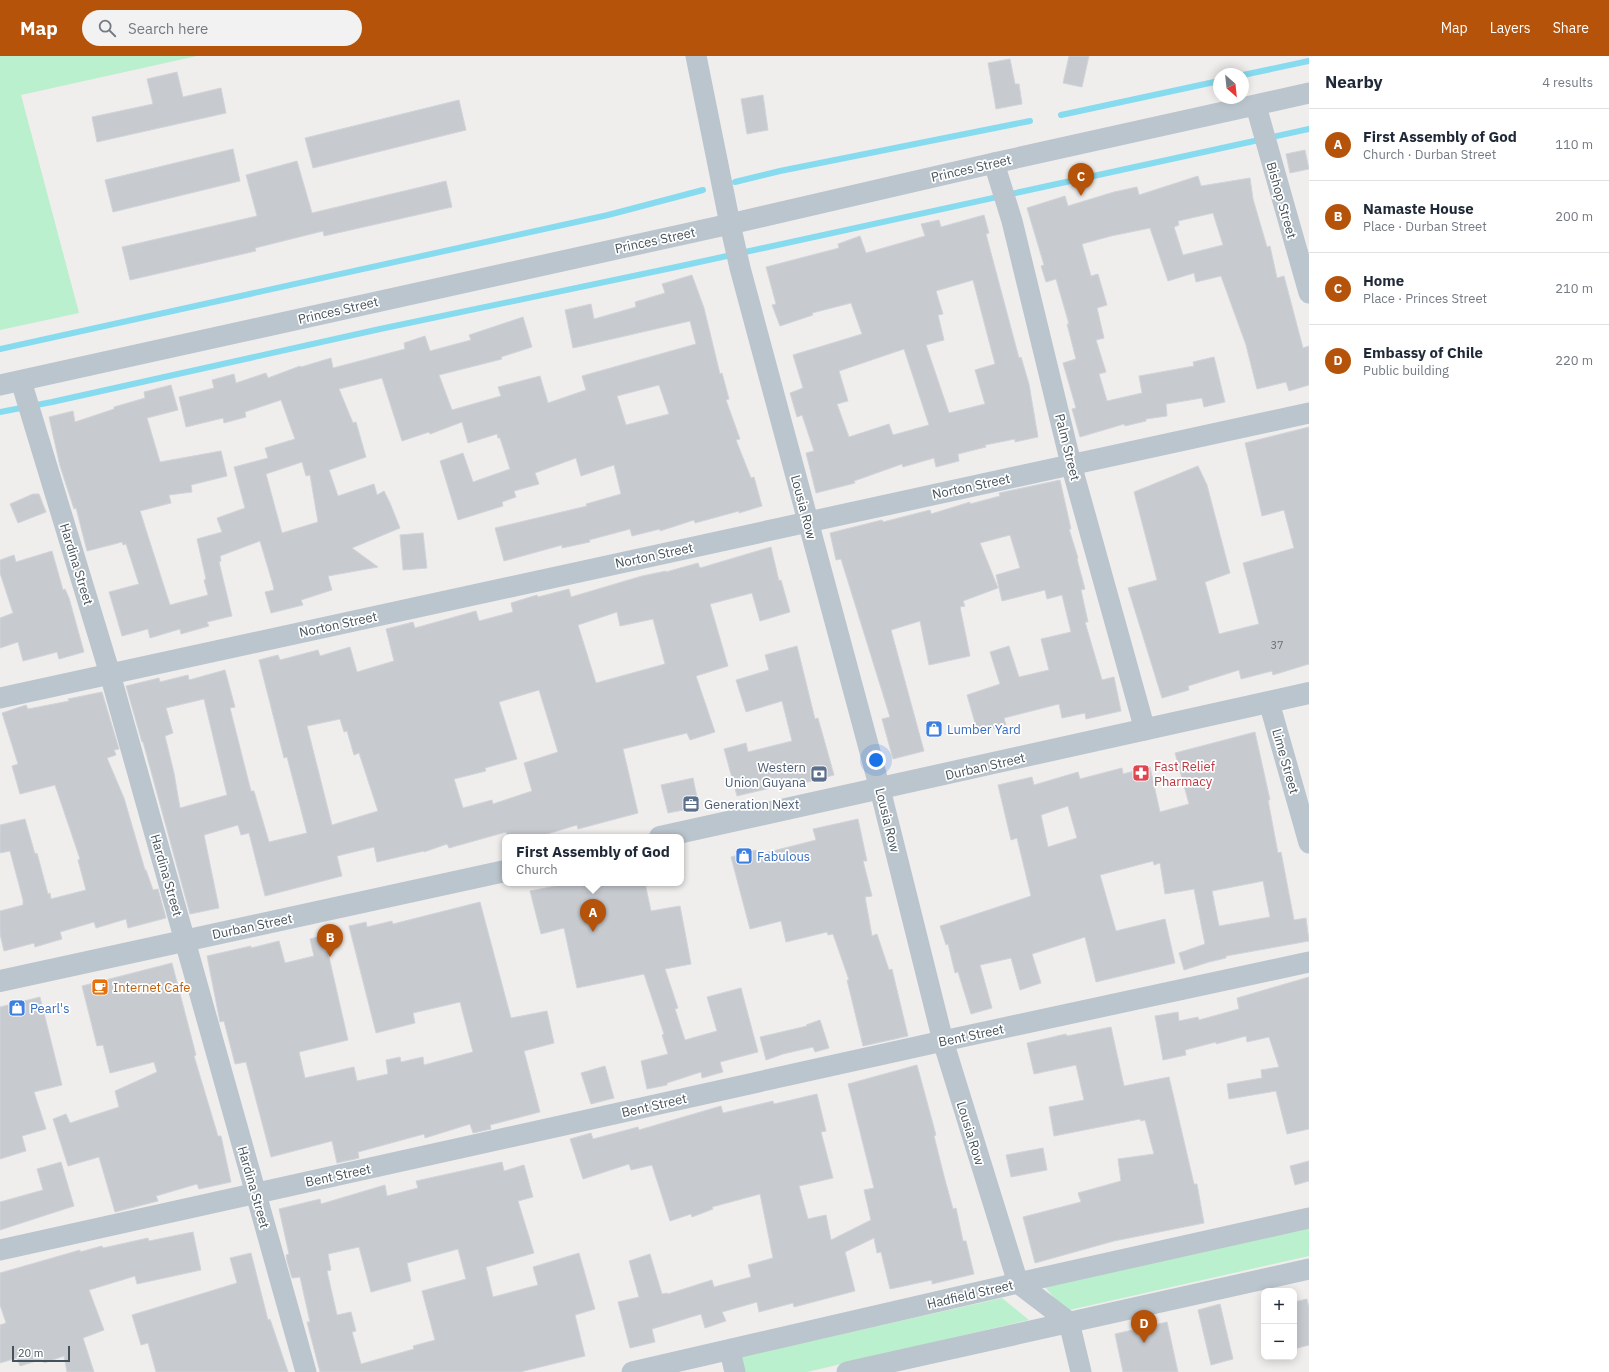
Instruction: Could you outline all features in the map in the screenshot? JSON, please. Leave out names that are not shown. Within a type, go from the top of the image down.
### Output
[{"type":"street","name":"Lousia Row","points":[[696,56],[731,231],[740,268],[880,789],[943,1041],[1018,1283]]},
{"type":"street","name":"Princes Street","points":[[0,385],[731,231],[1258,113],[1309,93]]},
{"type":"street","name":"Bishop Street","points":[[1258,113],[1309,294]]},
{"type":"street","name":"Palm Street","points":[[997,171],[1012,221],[1072,464],[1145,730]]},
{"type":"street","name":"Hardina Street","points":[[21,381],[110,674],[306,1372]]},
{"type":"street","name":"Norton Street","points":[[0,698],[1309,413]]},
{"type":"street","name":"Durban Street","points":[[674,834],[1309,694]]},
{"type":"street","name":"Lime Street","points":[[1269,702],[1309,843]]},
{"type":"street","name":"Durban Street","points":[[0,981],[502,872]]},
{"type":"street","name":"Bent Street","points":[[0,1250],[943,1041],[1309,962]]},
{"type":"street","name":"Hadfield Street","points":[[632,1372],[1309,1218]]},
{"type":"street","points":[[847,1372],[1309,1269]]},
{"type":"street","points":[[1018,1283],[1069,1322],[1081,1372]]},
{"type":"street","points":[[730,1350],[735,1372]]},
{"type":"green space","points":[[0,56],[197,56],[21,95],[79,313],[0,330]]},
{"type":"green space","points":[[1309,1228],[1309,1256],[1065,1311],[1045,1287]]},
{"type":"green space","points":[[1002,1298],[1029,1320],[807,1372],[745,1372],[741,1357]]},
{"type":"building","points":[[1069,56],[1089,56],[1082,87],[1063,83]]},
{"type":"building","points":[[1010,59],[1015,84],[1019,84],[1022,104],[996,109],[988,63]]},
{"type":"building","points":[[177,72],[183,97],[221,88],[226,113],[97,142],[92,117],[153,104],[147,79]]},
{"type":"building","points":[[763,95],[768,130],[747,134],[741,99]]},
{"type":"building","points":[[459,100],[466,130],[313,168],[305,138]]},
{"type":"building","points":[[233,149],[240,181],[113,212],[105,180]]},
{"type":"building","points":[[1305,150],[1309,169],[1290,173],[1286,154]]},
{"type":"building","points":[[297,161],[312,213],[446,181],[452,207],[324,236],[323,231],[255,248],[256,251],[130,280],[122,247],[257,216],[246,175]]},
{"type":"building","points":[[1198,176],[1201,186],[1250,178],[1253,199],[1267,247],[1270,246],[1277,278],[1284,276],[1303,348],[1309,346],[1309,385],[1289,391],[1286,382],[1257,389],[1246,345],[1221,276],[1196,282],[1194,273],[1168,281],[1150,228],[1111,236],[1082,244],[1091,276],[1098,274],[1107,305],[1097,308],[1104,338],[1096,340],[1106,372],[1099,374],[1107,401],[1142,393],[1139,376],[1194,366],[1193,362],[1214,357],[1225,402],[1204,407],[1202,398],[1166,404],[1167,416],[1146,419],[1146,421],[1125,426],[1124,424],[1080,437],[1072,409],[1076,408],[1063,363],[1076,359],[1067,324],[1069,324],[1056,279],[1046,282],[1041,266],[1044,265],[1027,208],[1065,196],[1068,206],[1114,192],[1137,187],[1139,195]],"holes":[[[1213,213],[1223,245],[1183,255],[1174,227],[1179,225],[1178,221]]]},
{"type":"building","points":[[984,215],[989,233],[986,234],[1019,358],[1021,357],[1029,384],[1038,437],[1015,442],[1015,439],[985,445],[986,447],[958,454],[959,461],[936,467],[934,458],[903,467],[902,464],[854,481],[855,483],[816,493],[806,453],[814,451],[802,415],[797,417],[790,393],[803,388],[793,355],[862,334],[851,303],[812,313],[813,315],[780,326],[772,305],[776,304],[766,267],[839,248],[838,244],[860,236],[866,253],[925,236],[921,224],[939,220],[941,227]],"holes":[[[973,280],[995,364],[975,370],[985,404],[949,413],[926,345],[944,340],[938,315],[943,314],[936,291]],[[904,349],[929,425],[893,435],[889,424],[849,437],[837,404],[848,401],[839,371]]]},
{"type":"building","points":[[692,275],[704,308],[720,374],[722,373],[729,399],[726,400],[740,439],[736,440],[751,478],[754,477],[762,506],[695,523],[694,520],[660,531],[660,529],[632,536],[630,529],[589,540],[590,542],[562,548],[562,545],[504,561],[495,528],[587,506],[586,504],[621,494],[614,465],[581,476],[576,458],[535,473],[539,484],[514,491],[516,497],[502,502],[503,506],[458,520],[440,461],[463,453],[473,482],[510,469],[500,438],[498,438],[497,434],[468,443],[462,422],[430,434],[429,432],[402,441],[382,378],[339,389],[353,423],[356,422],[366,457],[329,470],[338,496],[374,484],[377,495],[384,491],[400,528],[352,548],[378,567],[328,576],[332,590],[301,600],[303,605],[271,613],[265,592],[274,590],[260,541],[220,556],[221,561],[219,562],[232,616],[207,622],[209,626],[181,634],[180,629],[150,638],[148,629],[122,636],[109,592],[139,584],[126,544],[123,545],[122,542],[87,551],[76,508],[74,509],[60,466],[49,417],[73,411],[75,422],[114,409],[114,407],[145,398],[144,392],[171,385],[178,410],[147,418],[160,462],[221,451],[227,476],[191,485],[192,492],[169,495],[171,503],[140,511],[170,605],[208,595],[197,539],[222,532],[217,518],[245,508],[234,467],[268,458],[265,448],[295,439],[281,400],[245,412],[246,417],[224,423],[223,418],[186,427],[179,397],[214,388],[212,380],[234,374],[236,383],[266,373],[268,378],[300,366],[301,367],[331,358],[333,368],[405,349],[404,343],[425,336],[430,351],[471,340],[469,335],[523,317],[532,347],[501,357],[502,359],[439,375],[452,410],[501,396],[498,387],[540,376],[548,403],[586,390],[582,376],[696,344],[690,321],[573,348],[565,310],[591,304],[594,319],[636,307],[635,302],[665,293],[662,284]],"holes":[[[659,385],[669,414],[626,425],[617,396]],[[302,462],[306,476],[310,475],[318,522],[282,533],[266,474]]]},
{"type":"building","points":[[1309,427],[1309,664],[1273,675],[1272,671],[1241,679],[1239,670],[1188,686],[1189,690],[1162,698],[1128,588],[1157,580],[1134,492],[1198,466],[1207,485],[1230,573],[1205,582],[1219,634],[1259,624],[1243,563],[1294,548],[1284,510],[1262,516],[1245,443]]},
{"type":"building","points":[[1060,480],[1071,529],[1069,529],[1078,558],[1085,589],[1081,590],[1088,622],[1085,622],[1102,680],[1114,677],[1121,711],[1086,719],[1085,713],[1062,718],[1059,704],[1004,718],[1006,725],[978,733],[967,695],[1000,684],[990,652],[1009,646],[1019,677],[1049,670],[1041,639],[1071,632],[1062,595],[1047,599],[1045,590],[1002,601],[996,575],[1020,568],[1010,535],[980,543],[998,588],[963,601],[965,606],[960,607],[970,656],[929,665],[920,621],[891,630],[924,751],[893,759],[882,719],[890,717],[841,559],[836,560],[830,533],[930,510],[931,514],[970,502],[970,504],[1000,496],[999,493]]},
{"type":"building","points":[[33,494],[39,494],[46,512],[18,523],[10,504]]},
{"type":"building","points":[[423,533],[427,568],[403,570],[400,535]]},
{"type":"building","points":[[771,547],[779,581],[781,580],[790,612],[760,621],[752,593],[710,604],[728,666],[696,676],[715,732],[690,740],[687,733],[623,749],[638,813],[578,829],[577,825],[547,834],[507,834],[506,832],[449,848],[447,844],[424,852],[377,862],[374,847],[337,856],[342,876],[265,896],[249,833],[241,835],[238,825],[204,835],[219,908],[190,914],[143,742],[126,686],[159,678],[160,682],[188,675],[189,680],[225,670],[235,707],[230,708],[251,791],[254,791],[269,842],[307,833],[287,757],[284,758],[259,660],[278,655],[280,660],[318,650],[320,656],[350,647],[357,672],[394,661],[386,629],[413,622],[415,628],[476,611],[479,621],[513,612],[511,603],[537,595],[538,597],[569,589],[571,597],[642,576],[666,572],[698,563],[700,568]],"holes":[[[617,612],[620,626],[653,619],[665,664],[596,683],[578,625]],[[539,690],[558,752],[524,763],[532,791],[493,804],[492,800],[463,808],[454,779],[486,771],[485,768],[517,759],[499,702]],[[204,699],[227,795],[180,808],[174,773],[165,736],[173,733],[166,708]],[[340,719],[344,732],[347,731],[354,755],[359,753],[378,811],[332,825],[307,726]]]},
{"type":"building","points":[[52,551],[63,590],[65,589],[69,598],[84,652],[59,659],[57,652],[23,661],[18,642],[0,648],[0,618],[13,613],[0,573],[0,560],[14,555],[16,562]]},
{"type":"building","points":[[797,646],[815,719],[818,718],[834,775],[804,783],[804,780],[737,796],[724,749],[746,743],[748,752],[792,741],[782,701],[746,712],[736,680],[769,670],[765,655]]},
{"type":"building","points":[[102,692],[119,749],[114,750],[116,755],[107,758],[124,798],[145,870],[153,890],[158,889],[166,918],[128,928],[126,919],[96,928],[94,922],[60,932],[62,939],[35,947],[34,943],[4,951],[0,934],[0,911],[23,905],[23,900],[10,851],[0,853],[0,825],[25,819],[35,854],[37,853],[48,894],[50,893],[51,899],[86,890],[78,860],[80,859],[55,785],[20,794],[12,766],[18,764],[2,713],[26,705],[28,709],[69,701],[68,699]]},
{"type":"building","points":[[1255,732],[1270,800],[1268,800],[1278,853],[1281,852],[1294,920],[1306,918],[1309,941],[1226,956],[1226,958],[1184,970],[1179,953],[1205,944],[1194,889],[1165,894],[1160,863],[1154,865],[1153,861],[1100,875],[1116,931],[1165,919],[1175,963],[1096,982],[1085,937],[1032,954],[1041,983],[1020,990],[1011,958],[980,965],[992,1008],[971,1014],[958,972],[955,973],[948,944],[946,945],[940,926],[1031,896],[1017,838],[1011,840],[998,785],[1032,777],[1034,785],[1078,772],[1080,779],[1122,768],[1123,774],[1150,767],[1160,812],[1189,804],[1175,753]],"holes":[[[1068,806],[1077,838],[1048,847],[1041,815]],[[1263,881],[1270,917],[1219,926],[1212,891]]]},
{"type":"building","points":[[693,778],[699,807],[668,813],[661,785]]},
{"type":"building","points":[[858,819],[867,861],[863,861],[872,896],[865,897],[872,936],[877,934],[889,970],[892,969],[908,1036],[863,1046],[847,980],[849,980],[833,934],[828,935],[827,932],[786,942],[781,921],[750,929],[731,857],[756,850],[757,855],[816,840],[813,829]]},
{"type":"building","points":[[556,886],[646,886],[651,911],[680,906],[691,964],[665,969],[678,1008],[675,1009],[685,1040],[717,1031],[707,997],[741,988],[758,1052],[720,1062],[723,1072],[702,1078],[701,1072],[667,1083],[667,1085],[647,1089],[641,1061],[668,1054],[662,1035],[664,1034],[644,974],[577,988],[564,928],[541,934],[530,891]]},
{"type":"building","points":[[480,902],[511,1018],[547,1011],[554,1043],[524,1051],[540,1112],[490,1125],[491,1129],[473,1133],[470,1124],[425,1138],[424,1134],[358,1152],[359,1158],[337,1163],[332,1141],[271,1157],[246,1062],[235,1064],[224,1021],[220,1022],[207,956],[279,941],[285,963],[314,956],[310,939],[324,935],[348,1040],[299,1052],[305,1078],[354,1067],[357,1081],[388,1074],[386,1060],[400,1057],[401,1062],[423,1057],[424,1065],[473,1052],[460,1002],[413,1013],[415,1023],[376,1033],[349,926],[366,922],[367,927],[392,921],[393,924]]},
{"type":"building","points":[[172,963],[196,1055],[194,1056],[218,1136],[221,1136],[231,1182],[199,1189],[197,1184],[156,1196],[158,1201],[115,1212],[99,1157],[68,1166],[53,1119],[66,1114],[70,1123],[119,1107],[115,1091],[157,1072],[154,1062],[110,1073],[103,1045],[97,1046],[82,986]]},
{"type":"building","points":[[1309,977],[1309,1129],[1287,1134],[1276,1091],[1229,1099],[1227,1084],[1262,1078],[1261,1070],[1279,1067],[1269,1037],[1247,1042],[1246,1036],[1216,1044],[1216,1042],[1185,1050],[1186,1055],[1163,1060],[1155,1016],[1178,1012],[1179,1021],[1198,1017],[1199,1020],[1239,1009],[1237,998]]},
{"type":"building","points":[[40,997],[62,1085],[34,1092],[46,1129],[22,1136],[26,1151],[0,1159],[0,1007]]},
{"type":"building","points":[[820,1020],[829,1048],[815,1052],[813,1047],[783,1054],[766,1060],[760,1037],[807,1026],[806,1025]]},
{"type":"building","points":[[1111,1027],[1124,1086],[1169,1077],[1194,1184],[1197,1184],[1204,1223],[1114,1241],[1035,1263],[1023,1217],[1081,1202],[1078,1193],[1121,1181],[1118,1159],[1154,1154],[1145,1120],[1141,1121],[1140,1119],[1054,1136],[1049,1107],[1084,1100],[1076,1065],[1034,1074],[1027,1043],[1066,1034],[1067,1036]]},
{"type":"building","points":[[917,1065],[936,1135],[934,1136],[953,1209],[956,1208],[963,1241],[966,1241],[974,1274],[932,1284],[932,1280],[890,1289],[881,1252],[877,1253],[874,1238],[845,1252],[855,1291],[794,1307],[793,1303],[759,1312],[757,1302],[722,1312],[726,1321],[705,1328],[701,1314],[652,1329],[655,1342],[630,1348],[618,1302],[639,1297],[629,1261],[650,1254],[662,1294],[668,1294],[712,1280],[714,1287],[751,1277],[748,1265],[773,1258],[760,1194],[712,1207],[713,1209],[692,1217],[691,1214],[670,1221],[652,1165],[631,1170],[629,1164],[583,1179],[570,1139],[591,1133],[593,1139],[638,1127],[639,1130],[721,1106],[723,1113],[773,1101],[774,1104],[817,1094],[826,1131],[821,1132],[833,1178],[799,1186],[808,1219],[826,1215],[831,1240],[871,1220],[864,1190],[874,1188],[848,1084]]},
{"type":"building","points":[[605,1066],[614,1098],[591,1104],[581,1073]]},
{"type":"building","points":[[1043,1148],[1047,1170],[1011,1177],[1006,1155]]},
{"type":"building","points":[[1309,1161],[1309,1181],[1295,1185],[1290,1166]]},
{"type":"building","points":[[61,1162],[74,1206],[0,1230],[0,1202],[43,1190],[37,1169]]},
{"type":"building","points":[[502,1162],[504,1171],[524,1165],[533,1197],[518,1201],[534,1253],[486,1267],[493,1297],[538,1285],[533,1267],[579,1253],[595,1309],[575,1315],[585,1356],[520,1372],[320,1372],[307,1322],[310,1322],[300,1277],[292,1278],[287,1261],[286,1255],[289,1254],[279,1209],[320,1199],[321,1204],[385,1185],[387,1196],[418,1188],[416,1181]],"holes":[[[359,1247],[371,1292],[411,1281],[407,1263],[458,1249],[466,1279],[422,1291],[435,1340],[413,1346],[414,1349],[361,1364],[352,1332],[356,1331],[351,1312],[337,1315],[327,1271],[331,1270],[328,1254]]]},
{"type":"building","points":[[193,1232],[201,1270],[137,1284],[135,1276],[89,1290],[104,1330],[83,1338],[94,1372],[67,1372],[64,1356],[44,1363],[43,1359],[20,1366],[17,1358],[0,1363],[0,1325],[6,1323],[0,1305],[0,1273],[80,1250],[80,1252],[102,1246],[103,1248],[148,1238],[149,1241]]},
{"type":"building","points":[[251,1253],[268,1320],[270,1319],[288,1372],[156,1372],[148,1343],[141,1345],[132,1315],[237,1283],[230,1258]]},
{"type":"building","points":[[1307,1299],[1309,1308],[1309,1345],[1297,1348],[1297,1324],[1297,1301]]},
{"type":"building","points":[[1220,1304],[1233,1359],[1211,1365],[1198,1310]]},
{"type":"building","points":[[1167,1322],[1178,1372],[1123,1372],[1115,1334]]},
{"type":"waterway","points":[[1249,74],[1309,61]]},
{"type":"waterway","points":[[1061,115],[1213,82]]},
{"type":"waterway","points":[[735,182],[780,171],[1030,121]]},
{"type":"waterway","points":[[0,412],[52,402],[380,329],[681,266],[1309,129]]},
{"type":"waterway","points":[[0,349],[608,215],[703,190]]},
{"type":"place","name":"Home","points":[[1081,196]]},
{"type":"place","name":"Lumber Yard","points":[[934,729]]},
{"type":"place","name":"Fast Relief Pharmacy","points":[[1141,773]]},
{"type":"place","name":"Western Union Guyana","points":[[819,774]]},
{"type":"place","name":"Generation Next","points":[[691,804]]},
{"type":"place","name":"Fabulous","points":[[744,856]]},
{"type":"place","name":"First Assembly of God","points":[[593,932]]},
{"type":"place","name":"Namaste House","points":[[330,957]]},
{"type":"place","name":"Internet Cafe","points":[[100,987]]},
{"type":"place","name":"Pearl's","points":[[17,1008]]},
{"type":"place","name":"Embassy of Chile","points":[[1144,1343]]}]
